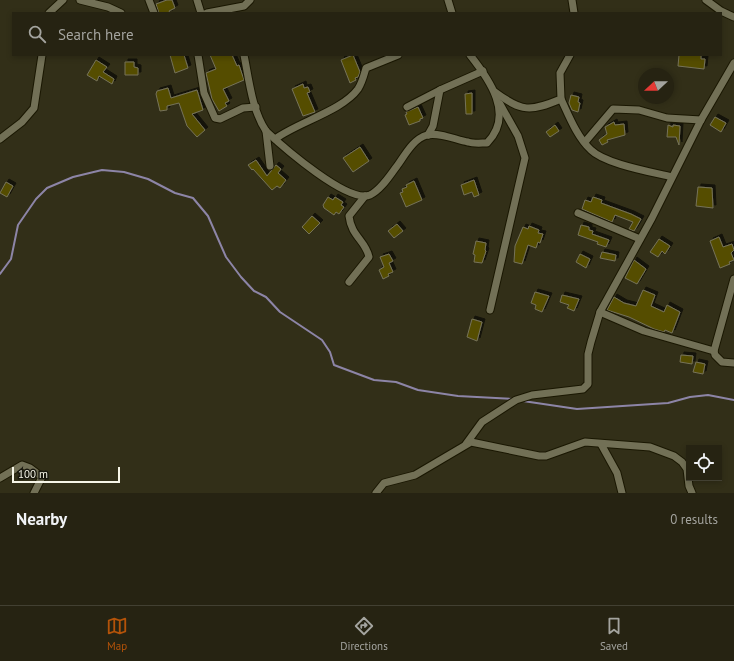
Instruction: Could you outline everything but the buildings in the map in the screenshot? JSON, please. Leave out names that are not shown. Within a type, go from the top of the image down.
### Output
[{"type":"street","points":[[50,12],[63,0]]},
{"type":"street","points":[[80,0],[108,7],[119,12]]},
{"type":"street","points":[[149,0],[154,12]]},
{"type":"street","points":[[197,0],[201,12]]},
{"type":"street","points":[[216,12],[244,9],[250,0]]},
{"type":"street","points":[[448,0],[452,12]]},
{"type":"street","points":[[572,0],[574,12]]},
{"type":"street","points":[[706,0],[721,11],[734,17]]},
{"type":"street","points":[[0,139],[22,122],[34,108],[42,56]]},
{"type":"street","points":[[198,56],[204,93],[215,118],[220,119],[243,108],[256,107]]},
{"type":"street","points":[[244,56],[256,107],[266,131],[270,166]]},
{"type":"street","points":[[275,139],[286,131],[318,116],[352,97],[359,88],[366,68],[396,56]]},
{"type":"street","points":[[471,56],[483,71],[518,136],[525,158],[490,310]]},
{"type":"street","points":[[569,56],[560,73],[561,99],[590,150],[601,157],[672,177]]},
{"type":"street","points":[[376,493],[384,483],[414,475],[466,444],[482,422],[516,400],[532,395],[583,389],[588,384],[591,342],[600,312],[640,239],[701,120],[734,63]]},
{"type":"street","points":[[407,108],[440,90],[483,71]]},
{"type":"street","points":[[428,135],[433,126],[440,90]]},
{"type":"street","points":[[494,91],[512,104],[523,108],[542,107],[561,99]]},
{"type":"street","points":[[266,131],[343,191],[365,196],[371,194],[379,188],[412,146],[419,139],[428,135],[444,136],[471,143],[487,143],[492,138],[497,123],[500,104]]},
{"type":"street","points":[[585,142],[613,110],[639,110],[667,118],[701,120]]},
{"type":"street","points":[[349,282],[369,257],[368,252],[350,226],[349,216],[365,196]]},
{"type":"street","points":[[578,213],[640,239]]},
{"type":"street","points":[[734,279],[714,351],[714,355],[722,362],[734,363]]},
{"type":"street","points":[[600,312],[644,331],[714,351]]},
{"type":"street","points":[[466,444],[478,443],[539,456],[546,456],[585,442],[650,447],[674,456],[682,462],[687,469],[689,486],[692,493]]},
{"type":"street","points":[[601,444],[617,473],[622,493]]},
{"type":"street","points":[[0,478],[22,465],[30,468],[42,477],[34,493]]},
{"type":"waterway","points":[[0,274],[11,259],[18,225],[36,199],[47,188],[73,177],[102,170],[124,172],[148,179],[175,193],[193,198],[208,216],[226,257],[241,277],[254,291],[266,297],[280,312],[322,340],[330,352],[334,365],[374,380],[396,382],[418,390],[458,396],[513,399]]},
{"type":"waterway","points":[[523,401],[577,409],[668,403],[690,397],[708,395],[734,400]]}]
